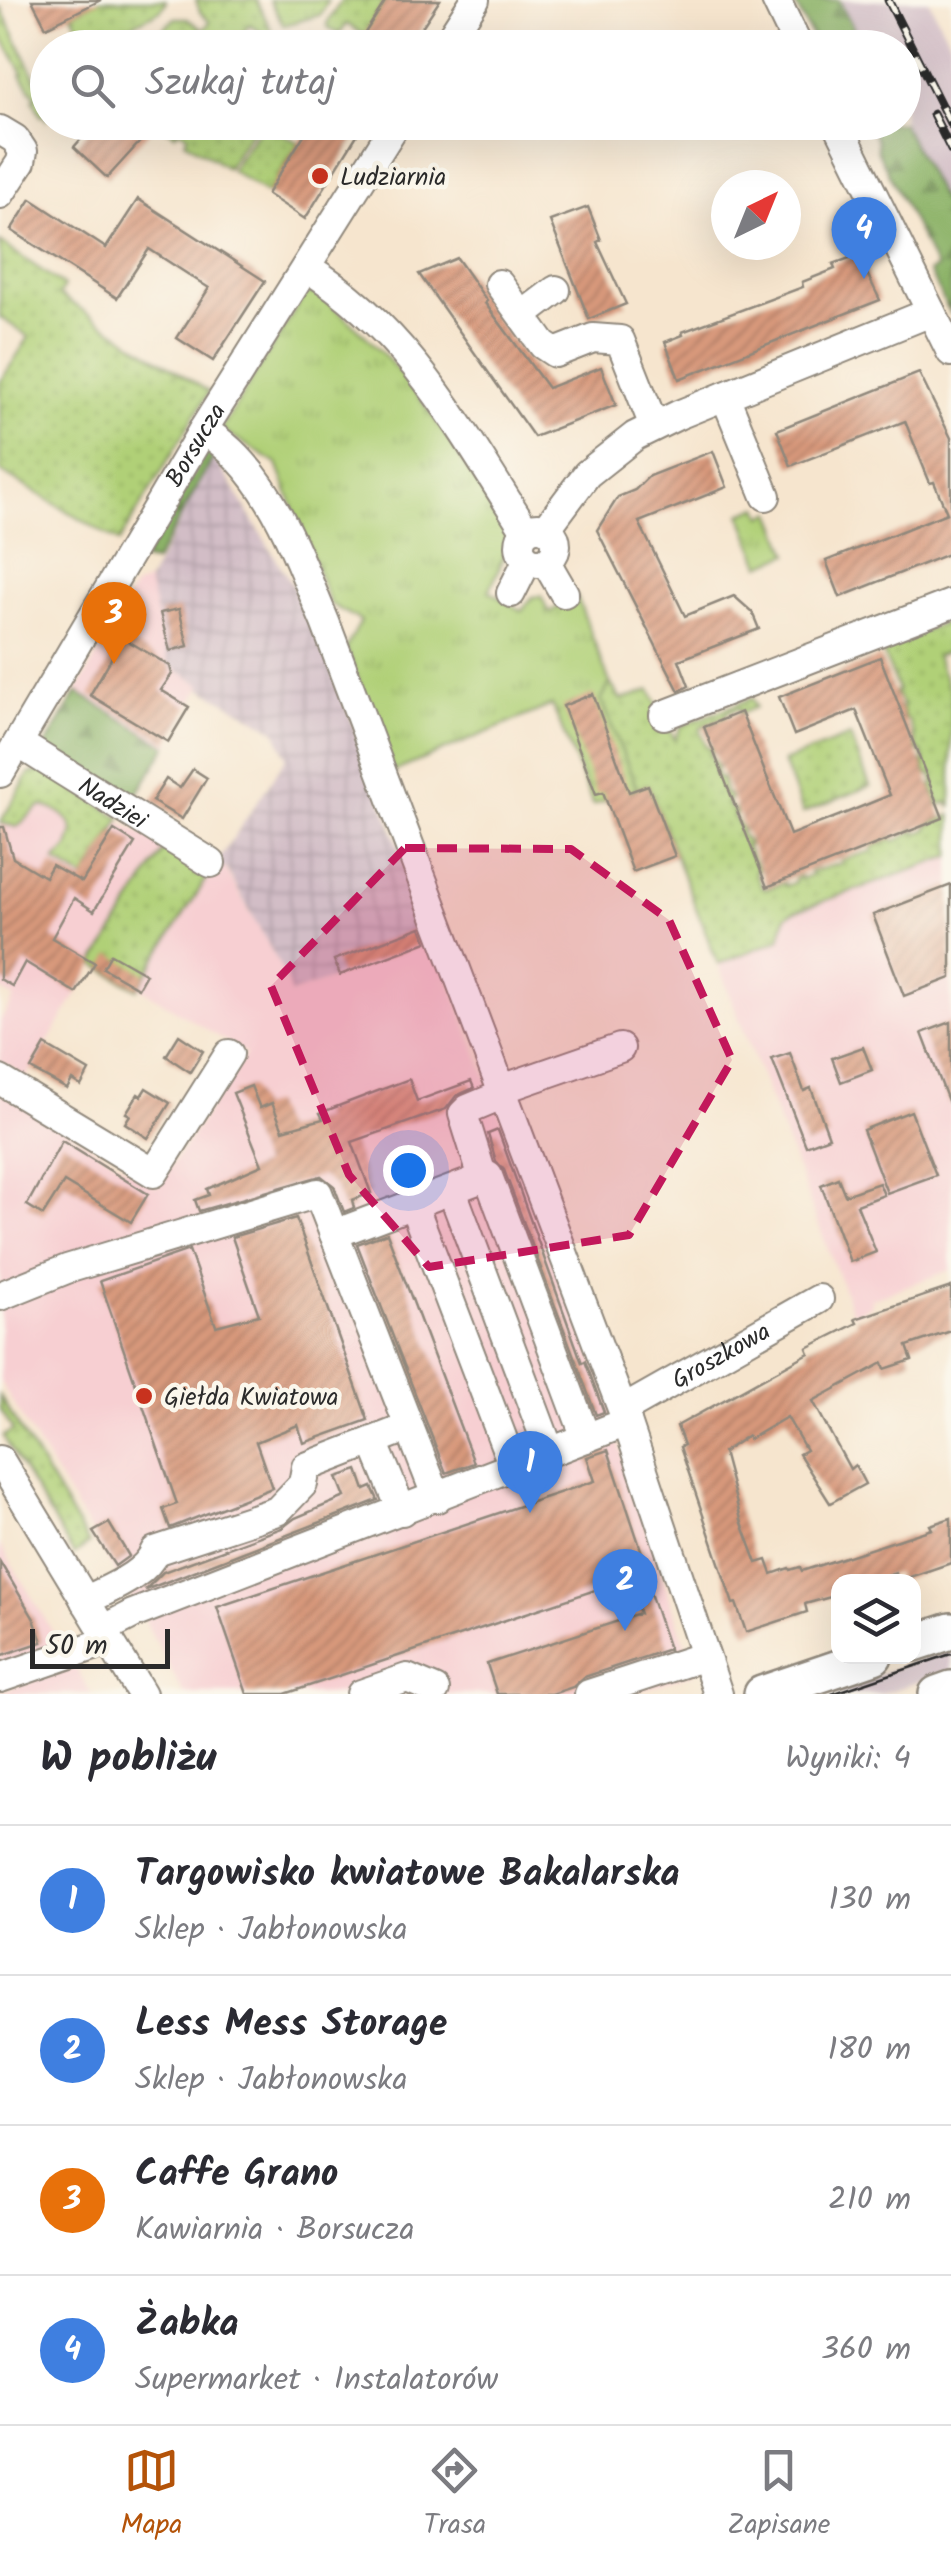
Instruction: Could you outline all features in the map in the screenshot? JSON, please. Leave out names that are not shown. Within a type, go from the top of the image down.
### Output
[{"type":"main road","points":[[921,1641],[951,1631]]},
{"type":"main road","points":[[762,1694],[850,1664]]},
{"type":"main road","points":[[937,1694],[951,1689]]},
{"type":"street","points":[[456,30],[475,0]]},
{"type":"street","points":[[776,0],[791,30]]},
{"type":"street","points":[[0,130],[21,145],[20,162],[6,185]]},
{"type":"street","name":"Borsucza","points":[[0,773],[204,430],[387,140]]},
{"type":"street","points":[[846,140],[951,352]]},
{"type":"street","points":[[306,267],[389,334],[428,378],[536,530]]},
{"type":"street","points":[[500,284],[542,345],[555,352],[593,338],[620,340],[654,426]]},
{"type":"street","points":[[523,315],[556,290]]},
{"type":"street","points":[[564,594],[519,546],[599,462],[622,444],[654,426],[931,312]]},
{"type":"street","points":[[725,396],[766,496]]},
{"type":"street","points":[[204,430],[249,470],[270,502],[336,650],[625,1416],[718,1694]]},
{"type":"street","points":[[510,593],[537,561]]},
{"type":"street","points":[[664,715],[951,604]]},
{"type":"street","name":"Nadziei","points":[[18,743],[211,864]]},
{"type":"street","points":[[586,1438],[463,1114],[503,1092],[620,1048]]},
{"type":"street","points":[[0,1080],[154,1173],[229,1054]]},
{"type":"street","points":[[334,1234],[485,1177]]},
{"type":"street","points":[[452,1190],[550,1452]]},
{"type":"street","points":[[0,1296],[67,1270],[318,1194],[437,1498]]},
{"type":"street","points":[[413,1204],[513,1466]]},
{"type":"street","name":"Groszkowa","points":[[0,1678],[105,1635],[133,1614],[586,1438],[819,1300]]},
{"type":"street","points":[[85,1601],[146,1566],[155,1551],[277,1511],[303,1484],[306,1467],[409,1427]]},
{"type":"street","points":[[373,1440],[402,1512]]},
{"type":"street","points":[[0,1460],[142,1694]]},
{"type":"street","points":[[589,1694],[705,1656]]},
{"type":"street","points":[[361,1694],[418,1687]]},
{"type":"highlighted area","points":[[405,848],[571,849],[669,920],[732,1060],[629,1235],[429,1267],[349,1175],[271,986]]},
{"type":"shaded area","points":[[839,0],[929,0],[951,45],[951,218],[911,140],[921,140],[921,30],[854,30]]},
{"type":"shaded area","points":[[214,456],[314,621],[434,939],[291,994],[284,973],[226,868],[210,873],[287,757],[275,730],[169,665],[148,581]]},
{"type":"shaded area","points":[[148,581],[169,665],[202,685],[167,746],[77,692],[134,587]]},
{"type":"shaded area","points":[[29,774],[166,846],[23,1083],[17,1071],[0,1061],[0,1021],[14,998],[0,989],[0,823]]},
{"type":"shaded area","points":[[951,853],[951,1270],[870,1299],[872,1305],[853,1314],[718,964],[780,939],[788,909]]},
{"type":"shaded area","points":[[225,868],[292,994],[434,939],[613,1413],[608,1440],[618,1442],[695,1673],[631,1694],[184,1694],[143,1618],[0,1382],[0,1090],[157,1187],[246,1054],[139,987],[210,873]]},
{"type":"shaded area","points":[[0,1544],[61,1646],[0,1666]]},
{"type":"shaded area","points":[[951,1649],[951,1671],[881,1694],[819,1694],[907,1664],[921,1664],[921,1659]]},
{"type":"shaded area","points":[[75,1667],[92,1694],[0,1694],[0,1692]]},
{"type":"green space","points":[[99,0],[166,2],[161,10],[122,30],[81,30],[72,14]]},
{"type":"green space","points":[[196,0],[256,0],[271,30],[258,30],[250,24],[246,30],[203,30],[210,22],[200,12]]},
{"type":"green space","points":[[269,0],[328,0],[321,15],[284,25]]},
{"type":"green space","points":[[342,0],[386,0],[367,30],[356,30],[347,24],[342,30],[333,30],[327,23]]},
{"type":"green space","points":[[793,0],[839,0],[854,30],[808,30]]},
{"type":"green space","points":[[0,6],[30,67],[30,89],[23,73],[0,34]]},
{"type":"green space","points":[[175,18],[187,18],[203,30],[162,30]]},
{"type":"green space","points":[[186,140],[246,140],[227,168]]},
{"type":"green space","points":[[251,140],[299,143],[267,194],[231,170]]},
{"type":"green space","points":[[911,140],[951,218],[951,315],[929,272],[936,268],[877,150],[877,141]]},
{"type":"green space","points":[[0,242],[64,286],[59,295],[209,392],[119,542],[0,471],[0,382],[29,337],[0,317]]},
{"type":"green space","points":[[315,293],[362,332],[402,375],[498,512],[506,533],[505,550],[489,591],[522,611],[532,597],[541,596],[549,612],[577,597],[610,683],[601,700],[637,789],[593,805],[552,705],[393,772],[346,648],[361,621],[330,604],[277,464],[221,429],[305,294]]},
{"type":"green space","points":[[207,451],[214,456],[155,562],[143,560]]},
{"type":"green space","points":[[759,507],[763,516],[772,512],[789,554],[761,565],[741,514]]},
{"type":"green space","points":[[951,620],[951,650],[936,656],[951,693],[951,808],[948,802],[939,805],[931,786],[935,784],[931,774],[927,775],[922,762],[925,760],[918,751],[881,648]]},
{"type":"green space","points":[[610,683],[621,700],[650,690],[675,740],[681,726],[752,698],[756,707],[742,713],[739,708],[726,713],[700,731],[718,767],[715,769],[730,799],[727,801],[736,814],[733,816],[749,845],[746,847],[762,887],[784,883],[786,886],[795,878],[873,851],[872,847],[893,839],[895,842],[916,830],[918,833],[928,829],[927,826],[951,815],[951,856],[793,912],[786,916],[780,939],[718,964],[648,785],[637,789],[601,700]]},
{"type":"green space","points":[[77,692],[167,746],[130,806],[43,750]]},
{"type":"green space","points":[[850,736],[870,786],[803,813],[783,762]]},
{"type":"green space","points":[[43,769],[121,818],[85,879],[55,861],[68,847],[73,831],[61,814],[40,806],[17,827],[0,823],[29,774]]},
{"type":"green space","points":[[166,846],[210,873],[137,989],[94,964]]},
{"type":"green space","points":[[0,1396],[89,1544],[74,1555],[3,1436],[13,1430],[0,1408]]},
{"type":"building","points":[[32,0],[101,0],[46,27]]},
{"type":"building","points":[[386,0],[440,0],[420,30],[367,30]]},
{"type":"building","points":[[80,140],[142,140],[107,178],[74,147]]},
{"type":"building","points":[[301,140],[354,140],[305,219],[267,194]]},
{"type":"building","points":[[31,199],[106,248],[138,199],[265,281],[213,361],[177,338],[209,288],[149,249],[117,298],[11,230]]},
{"type":"building","points":[[588,207],[601,240],[597,242],[626,304],[589,319],[550,221]]},
{"type":"building","points":[[858,255],[880,300],[679,379],[665,342],[803,287],[802,282]]},
{"type":"building","points":[[457,258],[548,388],[601,367],[616,405],[534,437],[419,274]]},
{"type":"building","points":[[919,373],[951,438],[951,553],[840,597],[826,561],[947,513],[934,482],[930,483],[905,421],[791,466],[777,430]]},
{"type":"building","points":[[713,451],[727,487],[639,522],[685,616],[734,596],[752,612],[759,629],[679,660],[689,686],[679,691],[597,530],[618,497],[635,490],[649,476]]},
{"type":"building","points":[[179,609],[188,646],[170,651],[160,613]]},
{"type":"building","points":[[123,638],[170,666],[172,674],[161,690],[189,707],[168,742],[90,695]]},
{"type":"building","points":[[880,657],[943,818],[767,887],[704,727],[741,712],[790,835],[851,811],[890,795],[856,710],[794,735],[779,697]]},
{"type":"building","points":[[593,694],[629,792],[648,785],[675,856],[633,872],[603,792],[596,794],[563,706]]},
{"type":"building","points":[[193,769],[207,778],[182,819],[152,801],[166,779],[180,788]]},
{"type":"building","points":[[0,827],[4,827],[13,858],[45,877],[52,865],[82,882],[114,830],[135,843],[94,911],[74,898],[52,938],[95,963],[76,993],[25,962],[12,986],[0,979]]},
{"type":"building","points":[[951,885],[951,978],[904,996],[873,915]]},
{"type":"building","points":[[421,927],[427,942],[340,975],[334,960]]},
{"type":"building","points":[[111,954],[146,974],[138,988],[103,968]]},
{"type":"building","points":[[951,1022],[951,1106],[950,1106],[922,1033]]},
{"type":"building","points":[[179,1035],[203,1051],[190,1072],[166,1056]]},
{"type":"building","points":[[45,1045],[89,1071],[81,1086],[72,1080],[67,1089],[31,1069]]},
{"type":"building","points":[[863,1047],[872,1070],[841,1082],[832,1058]]},
{"type":"building","points":[[790,1053],[804,1091],[811,1088],[829,1137],[806,1146],[772,1059]]},
{"type":"building","points":[[409,1079],[417,1101],[471,1081],[474,1088],[456,1096],[446,1109],[352,1142],[371,1193],[352,1200],[354,1208],[344,1212],[334,1186],[321,1176],[199,1211],[195,1200],[209,1195],[207,1189],[262,1165],[233,1093],[251,1086],[260,1108],[272,1103],[283,1130],[323,1119],[320,1113]]},
{"type":"building","points":[[146,1088],[170,1103],[148,1138],[125,1123],[130,1115],[126,1113]]},
{"type":"building","points":[[911,1111],[936,1175],[887,1193],[863,1130]]},
{"type":"building","points":[[498,1130],[582,1363],[585,1361],[604,1412],[596,1415],[504,1170],[496,1161],[488,1134]]},
{"type":"building","points":[[62,1141],[148,1194],[131,1222],[64,1182],[43,1215],[27,1205]]},
{"type":"building","points":[[838,1178],[845,1195],[879,1183],[884,1195],[857,1205],[876,1252],[850,1262],[821,1185]]},
{"type":"building","points":[[296,1218],[368,1420],[304,1443],[298,1425],[256,1442],[272,1488],[170,1528],[163,1509],[177,1504],[100,1281],[189,1250],[216,1326],[259,1315],[232,1237]]},
{"type":"building","points":[[387,1233],[474,1463],[446,1473],[357,1244]]},
{"type":"building","points":[[951,1287],[951,1331],[907,1346],[912,1360],[885,1369],[883,1363],[813,1401],[850,1469],[855,1465],[865,1484],[830,1503],[799,1454],[806,1450],[787,1417],[723,1452],[757,1563],[767,1560],[772,1574],[789,1568],[800,1567],[802,1571],[932,1529],[930,1525],[951,1518],[951,1563],[919,1574],[831,1574],[831,1597],[805,1604],[807,1612],[746,1632],[680,1447],[684,1445],[677,1426],[809,1353],[807,1348],[857,1323],[855,1319]]},
{"type":"building","points":[[608,1450],[652,1583],[647,1584],[669,1649],[584,1677],[573,1687],[552,1694],[497,1694],[487,1664],[640,1614],[628,1579],[285,1694],[247,1694],[217,1607],[595,1481],[587,1457]]},
{"type":"building","points":[[358,1470],[365,1490],[372,1487],[378,1500],[145,1590],[163,1572],[282,1528],[295,1518],[345,1497],[337,1477]]},
{"type":"building","points":[[109,1523],[129,1556],[115,1566],[93,1532]]},
{"type":"building","points":[[0,1562],[34,1619],[42,1642],[0,1656]]},
{"type":"tram line","points":[[832,1694],[951,1654]]},
{"type":"railway","points":[[888,0],[903,30]]},
{"type":"railway","points":[[921,65],[951,125]]},
{"type":"railway","points":[[933,114],[951,150]]},
{"type":"place","name":"Ludziarnia","points":[[320,176]]},
{"type":"place","name":"Żabka","points":[[864,279]]},
{"type":"place","name":"Caffe Grano","points":[[114,664]]},
{"type":"place","name":"Giełda Kwiatowa","points":[[144,1396]]},
{"type":"place","name":"Targowisko kwiatowe Bakalarska","points":[[530,1513]]},
{"type":"place","name":"Less Mess Storage","points":[[625,1631]]}]
